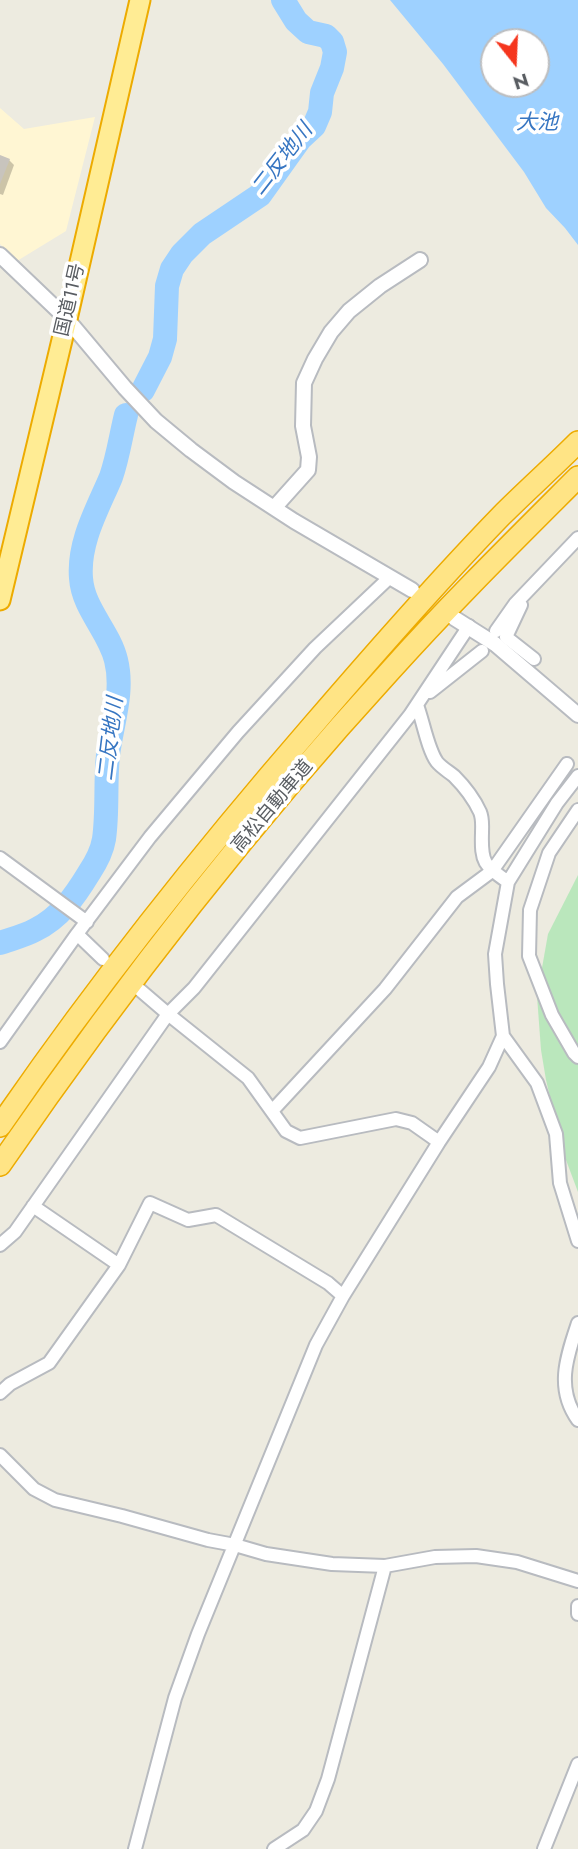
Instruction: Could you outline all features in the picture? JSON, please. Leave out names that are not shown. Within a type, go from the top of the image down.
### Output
[{"type":"highway","name":"国道11号","points":[[0,600],[140,0]]},
{"type":"highway","name":"高松自動車道","points":[[0,1126],[122,956],[249,798],[374,654],[483,536],[578,442]]},
{"type":"highway","name":"高松自動車道","points":[[0,1165],[140,970],[268,811],[390,671],[578,477]]},
{"type":"street","points":[[0,255],[67,319],[156,421],[191,450],[274,508],[412,590]]},
{"type":"street","points":[[274,508],[308,470],[309,457],[303,426],[304,383],[315,359],[331,332],[349,311],[380,286],[420,260]]},
{"type":"street","points":[[496,631],[515,604],[578,538]]},
{"type":"street","points":[[0,1042],[150,837],[238,732],[315,648],[389,578]]},
{"type":"street","points":[[522,597],[506,637],[534,659]]},
{"type":"street","points":[[454,618],[495,644],[578,715]]},
{"type":"street","points":[[0,1245],[15,1232],[168,1014],[194,988],[418,702],[469,626]]},
{"type":"street","points":[[418,702],[482,651]]},
{"type":"street","points":[[418,702],[434,757],[465,789],[481,813],[481,849],[487,868],[508,883]]},
{"type":"street","points":[[272,1111],[385,989],[457,897],[492,871],[567,764]]},
{"type":"street","points":[[135,1849],[175,1699],[198,1634],[316,1345],[343,1296],[489,1067],[503,1036],[495,954],[508,883],[557,803],[578,776]]},
{"type":"street","points":[[578,810],[549,853],[530,910],[529,956],[552,1015],[578,1057]]},
{"type":"street","points":[[0,858],[87,922]]},
{"type":"street","points":[[78,934],[103,959]]},
{"type":"street","points":[[140,990],[248,1078],[286,1131],[300,1138],[396,1119],[412,1123],[439,1142]]},
{"type":"street","points":[[503,1036],[537,1083],[556,1134],[560,1183],[578,1241]]},
{"type":"street","points":[[0,1393],[10,1384],[49,1363],[119,1265],[150,1202],[188,1220],[216,1215],[328,1283],[343,1296]]},
{"type":"street","points":[[33,1206],[119,1265]]},
{"type":"street","points":[[578,1323],[566,1360],[565,1386],[572,1411],[578,1420]]},
{"type":"street","points":[[0,1455],[34,1489],[55,1500],[266,1554],[332,1564],[385,1566],[435,1557],[476,1556],[517,1562],[578,1581]]},
{"type":"street","points":[[274,1849],[303,1830],[317,1811],[385,1566]]},
{"type":"street","points":[[578,1606],[578,1614]]},
{"type":"street","points":[[544,1849],[578,1764]]},
{"type":"shaded area","points":[[0,108],[24,129],[95,117],[66,231],[17,261],[0,244]]},
{"type":"green space","points":[[578,875],[578,1192],[563,1152],[546,1080],[537,996],[548,934]]},
{"type":"water","name":"大池","points":[[390,0],[578,0],[578,245],[546,208],[524,172],[443,64]]},
{"type":"building","points":[[0,155],[10,159],[0,184]]},
{"type":"waterway","name":"二反地川","points":[[143,390],[160,357],[165,339],[167,286],[172,269],[182,254],[202,234],[260,195],[300,139],[314,126],[320,112],[322,93],[335,52],[332,42],[326,36],[308,32],[296,21],[283,0]]},
{"type":"waterway","name":"二反地川","points":[[0,943],[35,930],[59,913],[84,882],[103,844],[108,755],[119,684],[113,649],[86,600],[81,565],[90,526],[111,477],[126,415]]}]
